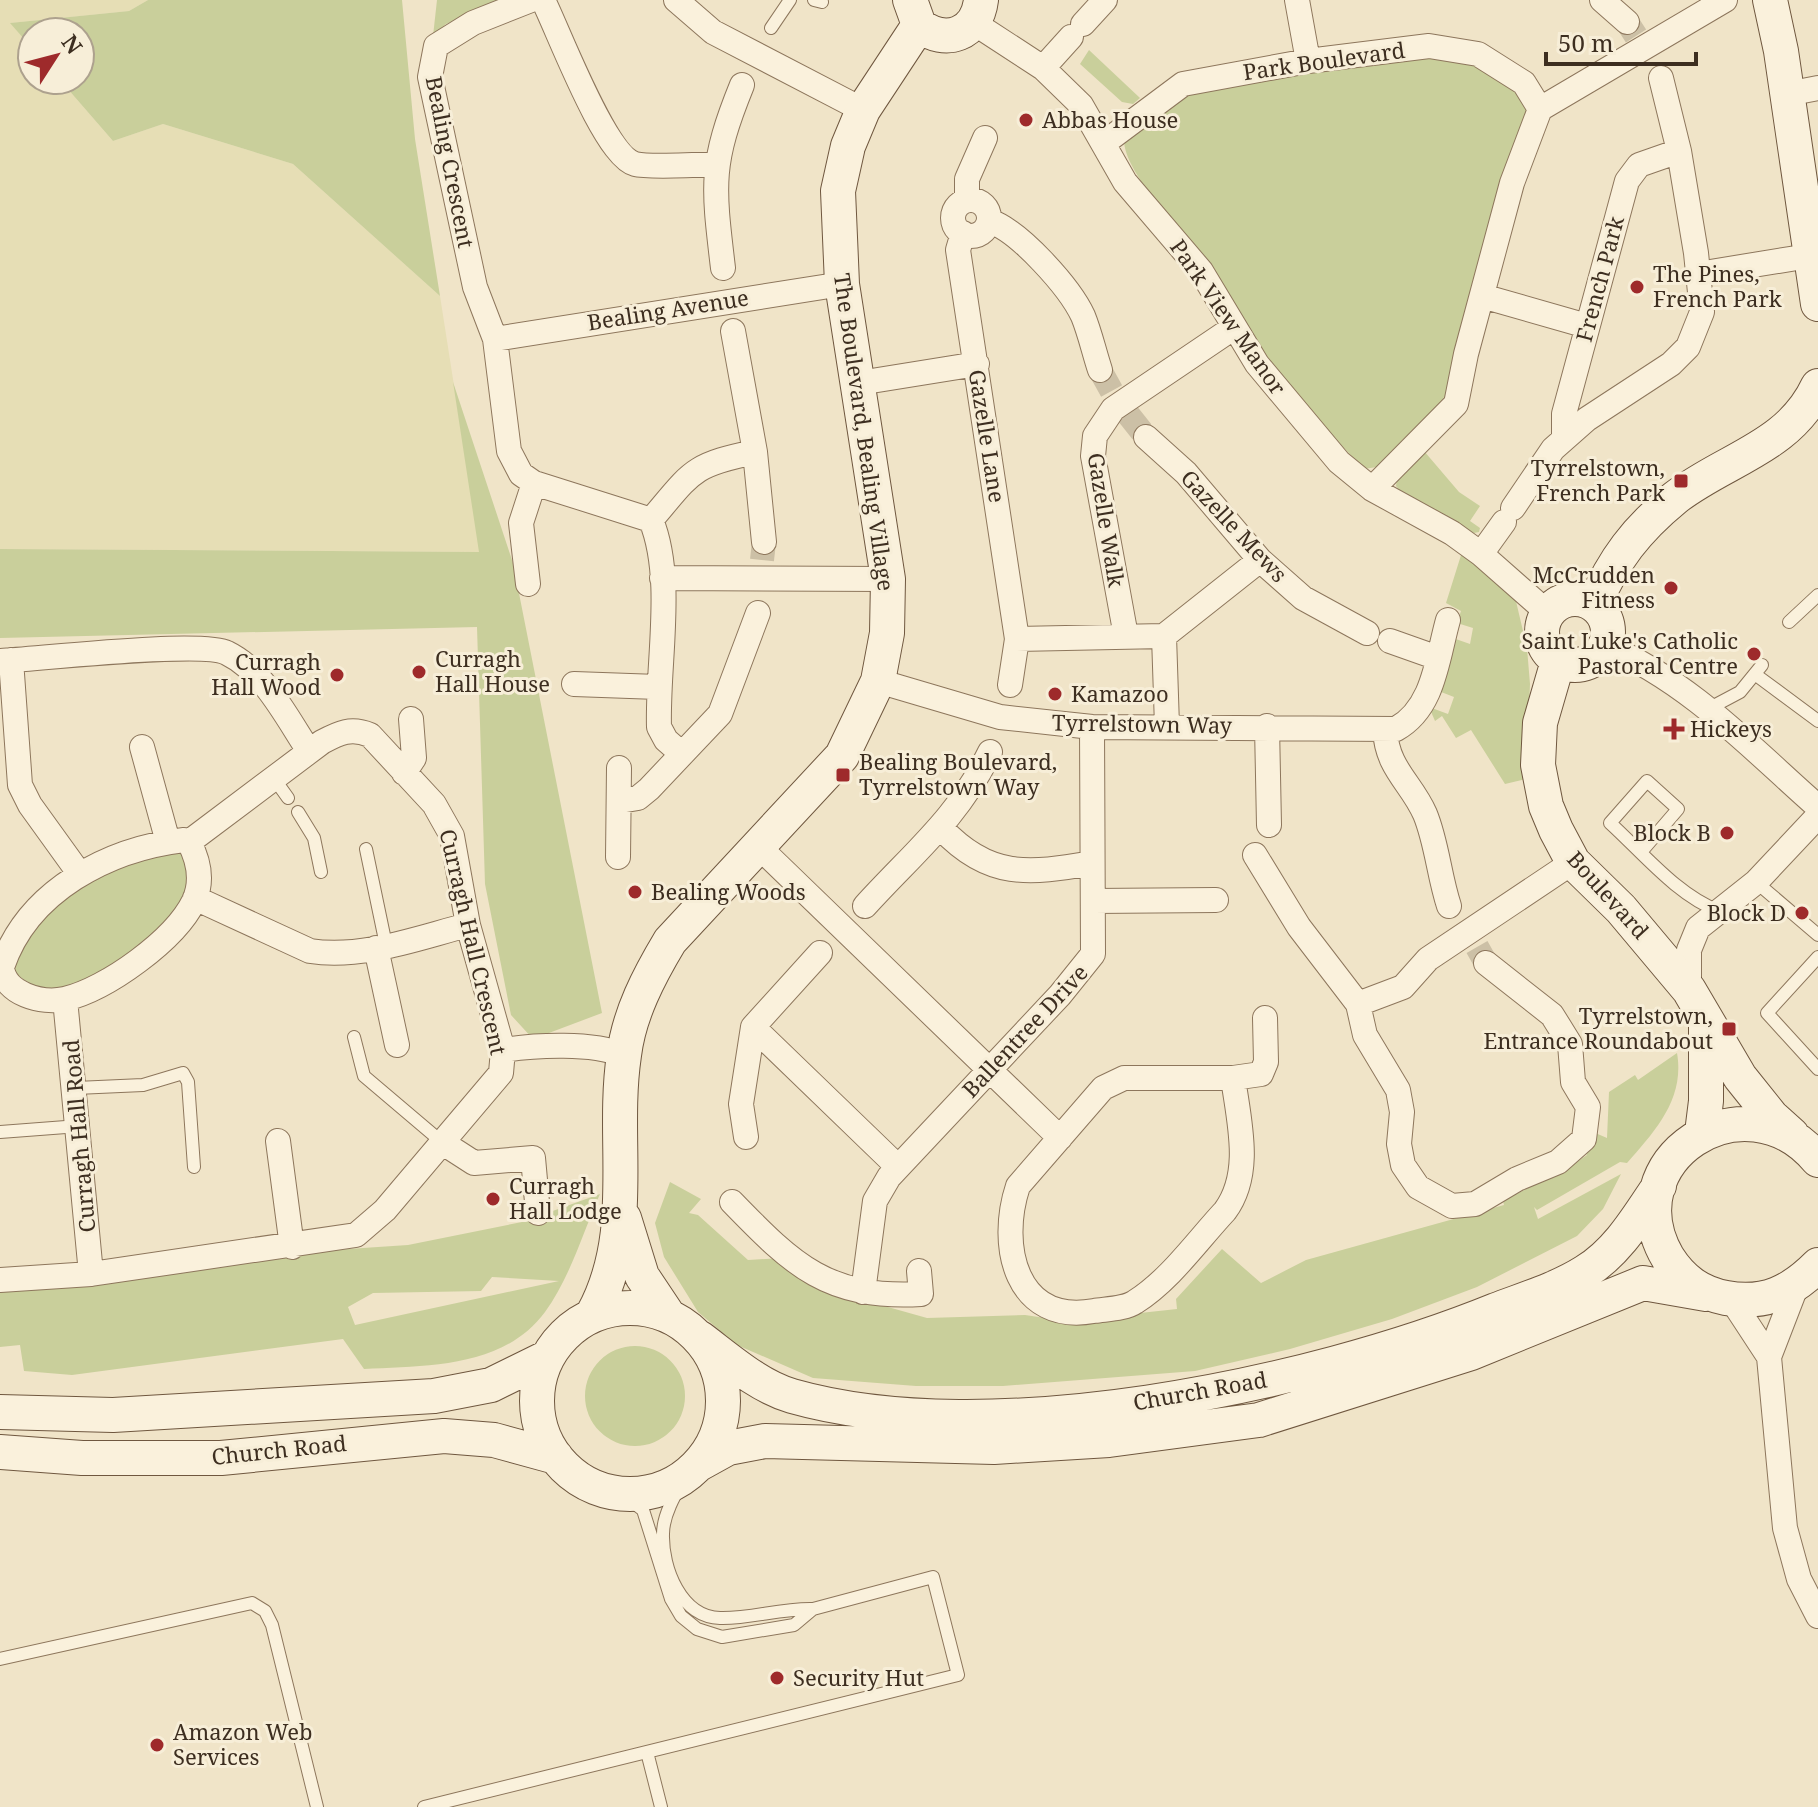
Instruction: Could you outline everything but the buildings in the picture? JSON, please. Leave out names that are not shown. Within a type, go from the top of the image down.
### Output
[{"type":"main road","points":[[1770,0],[1803,91],[1809,256],[1818,304]]},
{"type":"main road","points":[[914,13],[941,37],[953,36],[978,11]]},
{"type":"main road","name":"The Boulevard, Bealing Village","points":[[593,1314],[610,1283],[620,1205],[623,1055],[635,1009],[670,941],[842,756],[878,681],[887,633],[888,579],[842,284],[838,191],[848,146],[863,110],[914,13]]},
{"type":"main road","points":[[1594,605],[1617,556],[1647,524],[1677,497],[1797,422],[1818,386]]},
{"type":"main road","points":[[1570,599],[1594,605],[1607,623],[1606,646],[1600,655],[1583,665],[1558,661],[1542,639],[1548,613],[1570,599]]},
{"type":"main road","name":"Boulevard","points":[[1558,661],[1540,723],[1538,765],[1546,806],[1573,862],[1621,909],[1689,990],[1740,1077],[1772,1117],[1818,1160]]},
{"type":"main road","name":"Boulevard","points":[[1702,1133],[1706,1101],[1706,1023]]},
{"type":"main road","points":[[1702,1133],[1734,1123],[1763,1124],[1792,1135]]},
{"type":"main road","name":"Church Road","points":[[700,1338],[739,1369],[789,1395],[851,1408],[937,1415],[1041,1413],[1201,1393],[1305,1371],[1393,1347],[1470,1321],[1585,1272],[1618,1245],[1680,1150],[1702,1133]]},
{"type":"main road","points":[[1659,1186],[1655,1216],[1662,1247],[1675,1268],[1719,1296]]},
{"type":"main road","name":"The Boulevard, Bealing Village","points":[[620,1205],[642,1276],[668,1315]]},
{"type":"main road","name":"Church Road","points":[[692,1470],[728,1448],[765,1441],[994,1447],[1109,1440],[1259,1420],[1471,1353],[1643,1283],[1719,1296],[1780,1296],[1813,1271]]},
{"type":"main road","points":[[618,1307],[637,1307],[668,1315],[700,1338],[719,1370],[724,1402],[715,1441],[692,1470],[659,1490],[622,1494],[591,1486],[556,1457],[539,1424],[536,1400],[546,1358],[573,1327],[593,1314],[618,1307]]},
{"type":"main road","name":"Church Road","points":[[0,1412],[113,1415],[434,1396],[491,1385],[546,1358]]},
{"type":"main road","name":"Church Road","points":[[0,1452],[82,1458],[221,1458],[444,1436],[494,1440],[556,1457]]},
{"type":"street","name":"Bealing Crescent","points":[[495,339],[475,287],[430,77],[436,46],[473,23],[531,0]]},
{"type":"street","points":[[543,0],[604,133],[624,159],[637,165],[715,165]]},
{"type":"street","points":[[676,0],[753,63],[863,110]]},
{"type":"street","points":[[1043,68],[1105,0]]},
{"type":"street","points":[[1297,0],[1308,61]]},
{"type":"street","points":[[1481,554],[1553,449],[1587,419],[1671,364],[1688,347],[1702,312],[1679,151],[1644,49],[1602,0]]},
{"type":"street","points":[[1372,489],[1456,404],[1512,183],[1540,109],[1725,0]]},
{"type":"street","name":"Park View Manor","points":[[978,11],[1081,105],[1125,182],[1201,271],[1257,364],[1339,462],[1372,489],[1452,533],[1481,554],[1548,613]]},
{"type":"street","name":"Park Boulevard","points":[[1104,143],[1183,84],[1308,61],[1429,46],[1478,54],[1524,83],[1540,109]]},
{"type":"street","points":[[620,801],[638,798],[720,714],[761,578],[755,452],[728,299],[713,190],[722,135],[753,63]]},
{"type":"street","points":[[967,200],[967,179],[985,138]]},
{"type":"street","name":"French Park","points":[[1564,439],[1564,414],[1627,181],[1639,165],[1679,151]]},
{"type":"street","points":[[967,200],[983,205],[989,221]]},
{"type":"street","points":[[967,200],[957,207],[953,218],[963,233],[979,234],[989,221]]},
{"type":"street","points":[[989,221],[1002,225],[1022,242],[1070,294],[1083,316],[1100,370]]},
{"type":"street","name":"Gazelle Lane","points":[[753,1027],[843,929],[942,829],[976,780],[1000,718],[1017,639],[958,250],[963,233]]},
{"type":"street","points":[[1698,274],[1809,256]]},
{"type":"street","name":"Bealing Avenue","points":[[495,339],[728,299],[842,284]]},
{"type":"street","points":[[1482,296],[1587,326]]},
{"type":"street","name":"Gazelle Walk","points":[[1126,636],[1093,456],[1095,436],[1101,423],[1121,406],[1233,328]]},
{"type":"street","points":[[495,339],[509,451],[521,474],[534,483],[655,531]]},
{"type":"street","points":[[859,383],[977,364]]},
{"type":"street","name":"Gazelle Mews","points":[[1146,437],[1186,473],[1260,560],[1303,598],[1378,637],[1438,658]]},
{"type":"street","points":[[682,754],[666,740],[659,727],[662,578],[655,531],[694,471],[709,462],[755,452]]},
{"type":"street","points":[[528,584],[521,523],[534,483]]},
{"type":"street","points":[[1017,639],[1164,636],[1260,560]]},
{"type":"street","points":[[662,578],[888,579]]},
{"type":"street","points":[[1255,855],[1299,927],[1358,1004],[1365,1035],[1398,1090],[1402,1112],[1399,1144],[1403,1165],[1418,1187],[1452,1206],[1475,1204],[1517,1179],[1558,1162],[1584,1139],[1588,1107],[1573,1082],[1570,1044],[1552,1015],[1467,933],[1424,812],[1396,772],[1386,744],[1385,730],[1396,729],[1415,716],[1425,701],[1448,620]]},
{"type":"street","points":[[1164,636],[1167,726]]},
{"type":"street","points":[[1606,646],[1647,664],[1708,709],[1818,807]]},
{"type":"street","points":[[79,873],[30,805],[10,787],[5,661],[186,649],[225,651],[252,671],[309,751],[179,842],[126,854],[79,873],[54,894],[5,945],[1,976],[27,996],[65,999],[123,972],[178,925],[195,898],[199,868],[179,842],[142,747]]},
{"type":"street","name":"Tyrrelstown Way","points":[[878,681],[1000,718],[1092,727],[1267,726],[1385,730]]},
{"type":"street","points":[[574,684],[658,687]]},
{"type":"street","points":[[404,773],[414,758],[411,719]]},
{"type":"street","points":[[1267,726],[1269,825]]},
{"type":"street","name":"Ballentree Drive","points":[[863,1292],[875,1201],[897,1166],[1087,966],[1095,944],[1092,727]]},
{"type":"street","name":"Curragh Hall Crescent","points":[[0,1280],[91,1274],[292,1247],[356,1235],[385,1210],[501,1073],[503,1050],[468,925],[452,836],[434,804],[370,735],[357,730],[342,731],[309,751]]},
{"type":"street","points":[[618,857],[619,768]]},
{"type":"street","points":[[1689,990],[1689,950],[1698,928],[1756,882],[1818,816]]},
{"type":"street","points":[[942,829],[961,849],[998,868],[1040,872],[1092,863]]},
{"type":"street","points":[[758,846],[1060,1138]]},
{"type":"street","points":[[1358,1004],[1403,987],[1428,959],[1573,862]]},
{"type":"street","points":[[195,898],[310,951],[349,954],[468,925]]},
{"type":"street","points":[[1094,901],[1216,900]]},
{"type":"street","points":[[381,947],[397,1045]]},
{"type":"street","name":"Curragh Hall Road","points":[[65,999],[76,1088],[91,1274]]},
{"type":"street","points":[[1233,1078],[1242,1177],[1237,1195],[1158,1282],[1133,1304],[1076,1314],[1042,1306],[1019,1281],[1012,1204],[1018,1186],[1103,1088],[1124,1078],[1233,1078],[1261,1074],[1266,1062],[1265,1018]]},
{"type":"street","points":[[746,1137],[741,1104],[753,1027]]},
{"type":"street","points":[[753,1027],[897,1166]]},
{"type":"street","points":[[503,1050],[542,1046],[612,1050],[623,1055]]},
{"type":"street","points":[[278,1141],[292,1247]]},
{"type":"street","points":[[443,1143],[474,1163],[533,1158],[538,1213]]},
{"type":"street","points":[[732,1202],[773,1243],[818,1278],[863,1292],[889,1296],[921,1294],[919,1271]]},
{"type":"street","points":[[1813,1271],[1769,1357],[1785,1528],[1799,1579],[1818,1616]]},
{"type":"street","points":[[1719,1296],[1769,1357]]},
{"type":"lane","points":[[771,28],[790,0]]},
{"type":"lane","points":[[1789,622],[1818,595]]},
{"type":"lane","points":[[1708,709],[1740,692],[1759,670],[1818,721]]},
{"type":"lane","points":[[273,777],[288,798]]},
{"type":"lane","points":[[1641,852],[1678,809],[1647,781],[1610,823],[1641,852],[1701,904],[1720,912]]},
{"type":"lane","points":[[298,812],[314,838],[321,872]]},
{"type":"lane","points":[[366,849],[381,947]]},
{"type":"lane","points":[[1756,882],[1818,935]]},
{"type":"lane","points":[[1818,957],[1767,1013],[1818,1069]]},
{"type":"lane","points":[[354,1037],[364,1076],[443,1143]]},
{"type":"lane","points":[[76,1088],[143,1085],[183,1073],[188,1082],[194,1167]]},
{"type":"lane","points":[[0,1132],[79,1126]]},
{"type":"lane","points":[[424,1807],[958,1675],[933,1577],[813,1609],[784,1608],[719,1618],[687,1606],[673,1581],[663,1533],[673,1498],[692,1470]]},
{"type":"lane","points":[[622,1494],[643,1510],[671,1599],[681,1616],[697,1629],[722,1637],[794,1625],[813,1609]]},
{"type":"lane","points":[[0,1659],[252,1603],[265,1611],[272,1625],[317,1807]]},
{"type":"lane","points":[[647,1752],[661,1807]]},
{"type":"shaded area","points":[[0,0],[148,0],[129,11],[80,16],[16,16],[16,22],[11,23],[16,29],[16,96],[74,96],[113,141],[163,124],[293,164],[440,296],[480,552],[0,549]]},
{"type":"green space","points":[[148,0],[402,0],[415,139],[440,296],[293,164],[163,124],[113,141],[74,96],[96,96],[96,16],[79,16],[129,11]]},
{"type":"green space","points":[[437,0],[503,0],[446,24],[433,36]]},
{"type":"green space","points":[[1089,50],[1140,98],[1133,104],[1122,102],[1080,64]]},
{"type":"green space","points":[[1434,52],[1489,69],[1509,84],[1531,108],[1445,401],[1383,466],[1364,469],[1274,367],[1212,272],[1143,183],[1126,151],[1124,138],[1187,88]]},
{"type":"green space","points":[[453,382],[513,563],[602,1013],[533,1039],[511,1015],[485,884],[477,627],[0,638],[0,549],[479,552]]},
{"type":"green space","points":[[1424,451],[1459,492],[1480,506],[1470,521],[1480,528],[1479,532],[1474,533],[1401,492],[1396,486],[1398,473]]},
{"type":"green space","points":[[1462,552],[1515,597],[1527,648],[1530,684],[1526,779],[1505,784],[1471,730],[1456,738],[1442,716],[1435,721],[1429,707],[1448,714],[1454,697],[1436,690],[1450,637],[1470,644],[1473,628],[1457,623],[1461,611],[1446,603]]},
{"type":"green space","points":[[178,852],[186,855],[191,886],[168,922],[153,936],[106,969],[75,985],[59,989],[44,988],[28,983],[14,971],[21,943],[66,891],[123,861]]},
{"type":"green space","points":[[1677,1053],[1678,1070],[1672,1100],[1648,1139],[1627,1163],[1620,1162],[1537,1210],[1534,1207],[1538,1219],[1621,1174],[1603,1209],[1577,1236],[1477,1287],[1392,1319],[1290,1349],[1195,1371],[1003,1386],[916,1386],[813,1378],[737,1345],[698,1312],[664,1257],[655,1223],[670,1182],[701,1199],[689,1213],[698,1215],[748,1260],[781,1258],[863,1300],[927,1318],[1025,1315],[1066,1321],[1177,1309],[1176,1299],[1222,1249],[1261,1283],[1306,1260],[1504,1205],[1503,1201],[1532,1186],[1529,1179],[1550,1171],[1553,1178],[1587,1155],[1583,1149],[1593,1132],[1607,1138],[1609,1092],[1635,1075],[1638,1080]]},
{"type":"green space","points":[[600,1194],[569,1270],[545,1312],[528,1330],[508,1344],[462,1360],[413,1367],[364,1369],[343,1339],[72,1375],[24,1371],[20,1345],[0,1347],[0,1285],[213,1258],[408,1245],[522,1222]],"holes":[[[492,1277],[559,1281],[355,1325],[348,1307],[373,1293],[481,1291]]]},
{"type":"green space","points":[[635,1346],[654,1350],[670,1361],[681,1377],[685,1396],[681,1415],[670,1431],[654,1442],[635,1446],[616,1442],[600,1431],[589,1415],[585,1396],[589,1377],[600,1361],[616,1350]]},
{"type":"tunnel","points":[[1627,22],[1636,36]]},
{"type":"tunnel","points":[[1100,370],[1116,399]]},
{"type":"tunnel","points":[[1127,413],[1146,437]]},
{"type":"tunnel","points":[[762,560],[764,542]]},
{"type":"tunnel","points":[[1477,947],[1486,963]]},
{"type":"place","name":"Abbas House","points":[[1026,120]]},
{"type":"place","name":"The Pines, French Park","points":[[1637,287]]},
{"type":"place","name":"Tyrrelstown, French Park","points":[[1681,481]]},
{"type":"place","name":"McCrudden Fitness","points":[[1671,588]]},
{"type":"place","name":"Saint Luke's Catholic Pastoral Centre","points":[[1754,654]]},
{"type":"place","name":"Curragh Hall House","points":[[419,672]]},
{"type":"place","name":"Curragh Hall Wood","points":[[337,675]]},
{"type":"place","name":"Kamazoo","points":[[1055,694]]},
{"type":"place","name":"Hickeys","points":[[1674,729]]},
{"type":"place","name":"Bealing Boulevard, Tyrrelstown Way","points":[[843,775]]},
{"type":"place","name":"Block B","points":[[1727,833]]},
{"type":"place","name":"Bealing Woods","points":[[635,892]]},
{"type":"place","name":"Block D","points":[[1802,913]]},
{"type":"place","name":"Tyrrelstown, Entrance Roundabout","points":[[1729,1029]]},
{"type":"place","name":"Curragh Hall Lodge","points":[[493,1199]]},
{"type":"place","name":"Security Hut","points":[[777,1678]]},
{"type":"place","name":"Amazon Web Services","points":[[157,1745]]}]
